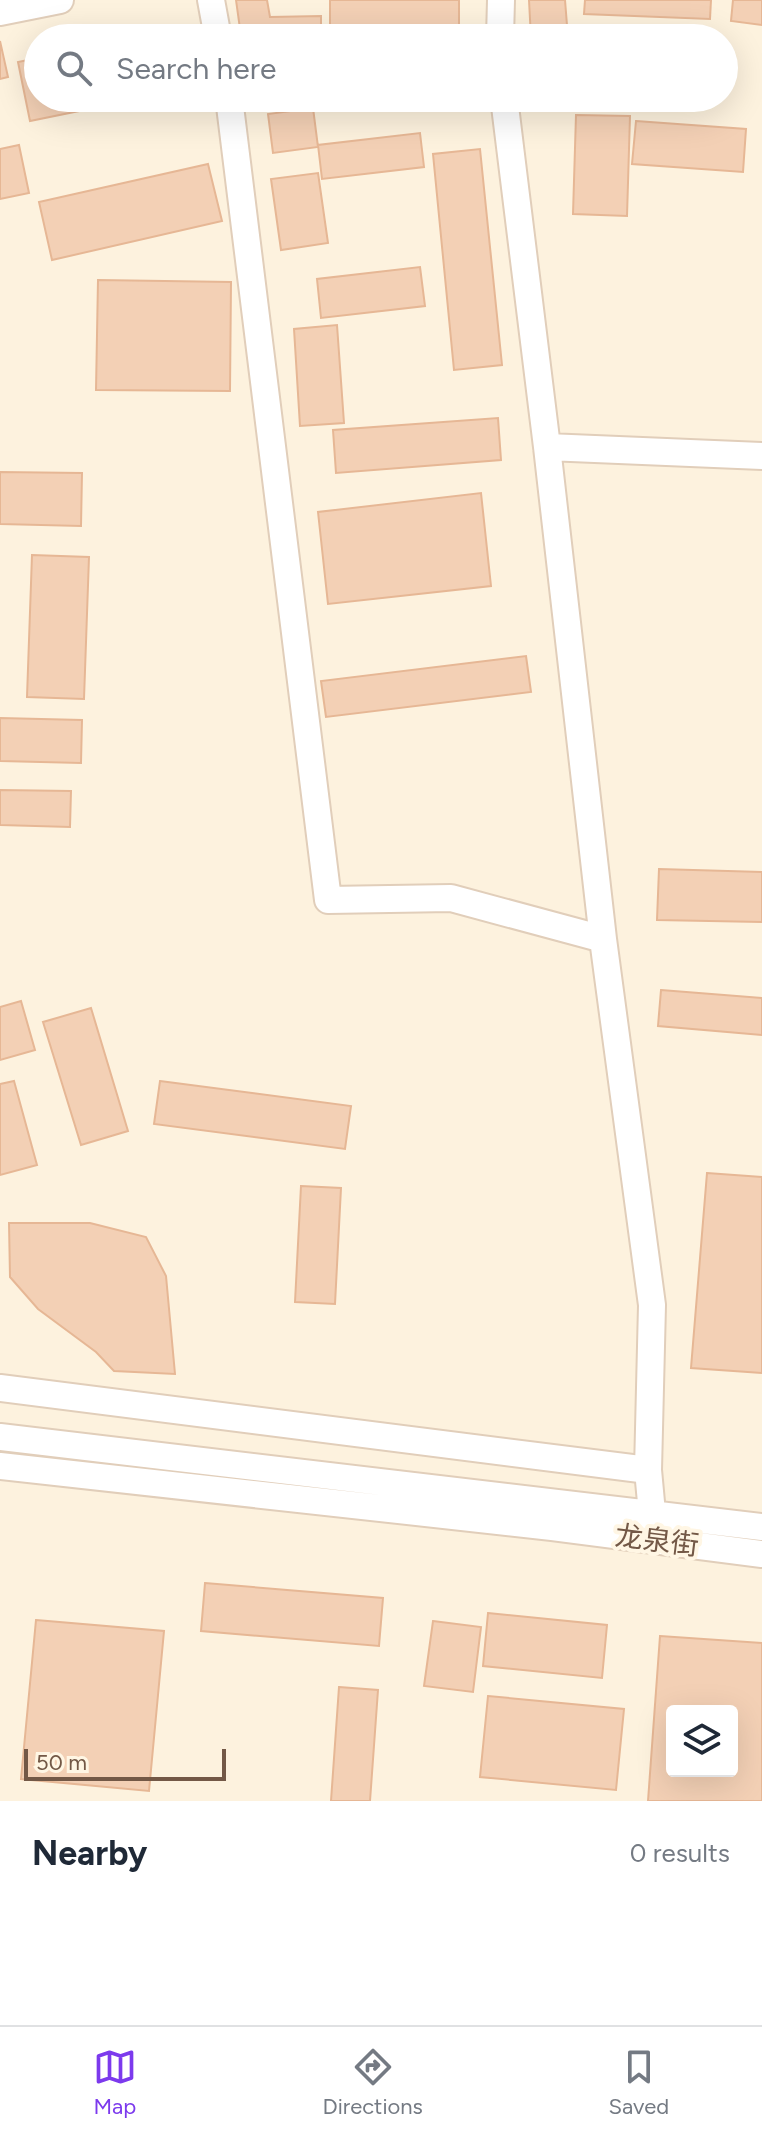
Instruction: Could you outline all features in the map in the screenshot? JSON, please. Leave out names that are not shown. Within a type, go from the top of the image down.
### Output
[{"type":"street","points":[[0,12],[60,0]]},
{"type":"street","points":[[211,0],[215,24]]},
{"type":"street","points":[[500,24],[501,0]]},
{"type":"street","points":[[231,112],[328,900],[451,898],[603,939]]},
{"type":"street","points":[[506,112],[603,939],[652,1305],[648,1470],[652,1513]]},
{"type":"street","points":[[547,447],[762,456]]},
{"type":"street","points":[[0,1388],[648,1470]]},
{"type":"street","points":[[0,1437],[552,1514]]},
{"type":"street","points":[[0,1466],[552,1514]]},
{"type":"street","name":"龙泉街","points":[[552,1514],[652,1513],[762,1527]]},
{"type":"street","name":"龙泉街","points":[[552,1514],[762,1554]]},
{"type":"building","points":[[236,0],[267,0],[270,17],[321,16],[321,24],[239,24]]},
{"type":"building","points":[[330,0],[459,0],[459,24],[330,24]]},
{"type":"building","points":[[529,0],[565,0],[567,24],[530,24]]},
{"type":"building","points":[[585,0],[711,0],[710,19],[584,14]]},
{"type":"building","points":[[733,0],[762,0],[762,25],[731,21]]},
{"type":"building","points":[[0,41],[8,77],[0,79]]},
{"type":"building","points":[[24,61],[24,92],[18,62]]},
{"type":"building","points":[[28,112],[74,112],[30,121]]},
{"type":"building","points":[[314,112],[318,147],[273,153],[268,114]]},
{"type":"building","points":[[576,115],[630,116],[627,216],[573,214]]},
{"type":"building","points":[[636,121],[746,129],[743,172],[632,164]]},
{"type":"building","points":[[420,133],[424,167],[322,179],[318,145]]},
{"type":"building","points":[[19,145],[29,193],[0,199],[0,149]]},
{"type":"building","points":[[480,149],[502,365],[454,370],[433,154]]},
{"type":"building","points":[[208,164],[222,221],[52,260],[39,202]]},
{"type":"building","points":[[318,173],[328,243],[281,250],[271,179]]},
{"type":"building","points":[[420,267],[425,306],[321,318],[317,279]]},
{"type":"building","points":[[98,280],[231,282],[230,391],[96,390]]},
{"type":"building","points":[[337,325],[344,423],[300,426],[294,329]]},
{"type":"building","points":[[498,418],[501,460],[336,473],[333,430]]},
{"type":"building","points":[[0,472],[82,473],[81,526],[0,524]]},
{"type":"building","points":[[481,493],[491,586],[328,604],[318,512]]},
{"type":"building","points":[[32,555],[89,557],[84,699],[27,697]]},
{"type":"building","points":[[526,656],[531,692],[326,717],[321,681]]},
{"type":"building","points":[[0,718],[82,720],[81,763],[0,761]]},
{"type":"building","points":[[0,790],[71,791],[70,827],[0,825]]},
{"type":"building","points":[[659,869],[762,872],[762,922],[657,920]]},
{"type":"building","points":[[661,990],[762,998],[762,1035],[658,1026]]},
{"type":"building","points":[[21,1001],[35,1050],[0,1060],[0,1007]]},
{"type":"building","points":[[91,1008],[128,1131],[81,1145],[43,1022]]},
{"type":"building","points":[[14,1081],[37,1165],[0,1175],[0,1084]]},
{"type":"building","points":[[160,1081],[351,1106],[345,1149],[154,1124]]},
{"type":"building","points":[[707,1173],[762,1177],[762,1373],[691,1368]]},
{"type":"building","points":[[301,1186],[341,1188],[335,1304],[295,1302]]},
{"type":"building","points":[[9,1223],[90,1223],[146,1237],[166,1276],[175,1374],[114,1371],[96,1352],[38,1309],[10,1277]]},
{"type":"building","points":[[205,1583],[383,1598],[379,1646],[201,1631]]},
{"type":"building","points":[[488,1613],[607,1625],[602,1678],[483,1666]]},
{"type":"building","points":[[36,1620],[164,1631],[149,1791],[21,1779]]},
{"type":"building","points":[[433,1621],[481,1627],[473,1692],[424,1686]]},
{"type":"building","points":[[660,1636],[762,1643],[762,1801],[648,1801]]},
{"type":"building","points":[[339,1687],[378,1690],[370,1801],[331,1801]]},
{"type":"building","points":[[488,1696],[624,1709],[616,1790],[480,1777]]}]
